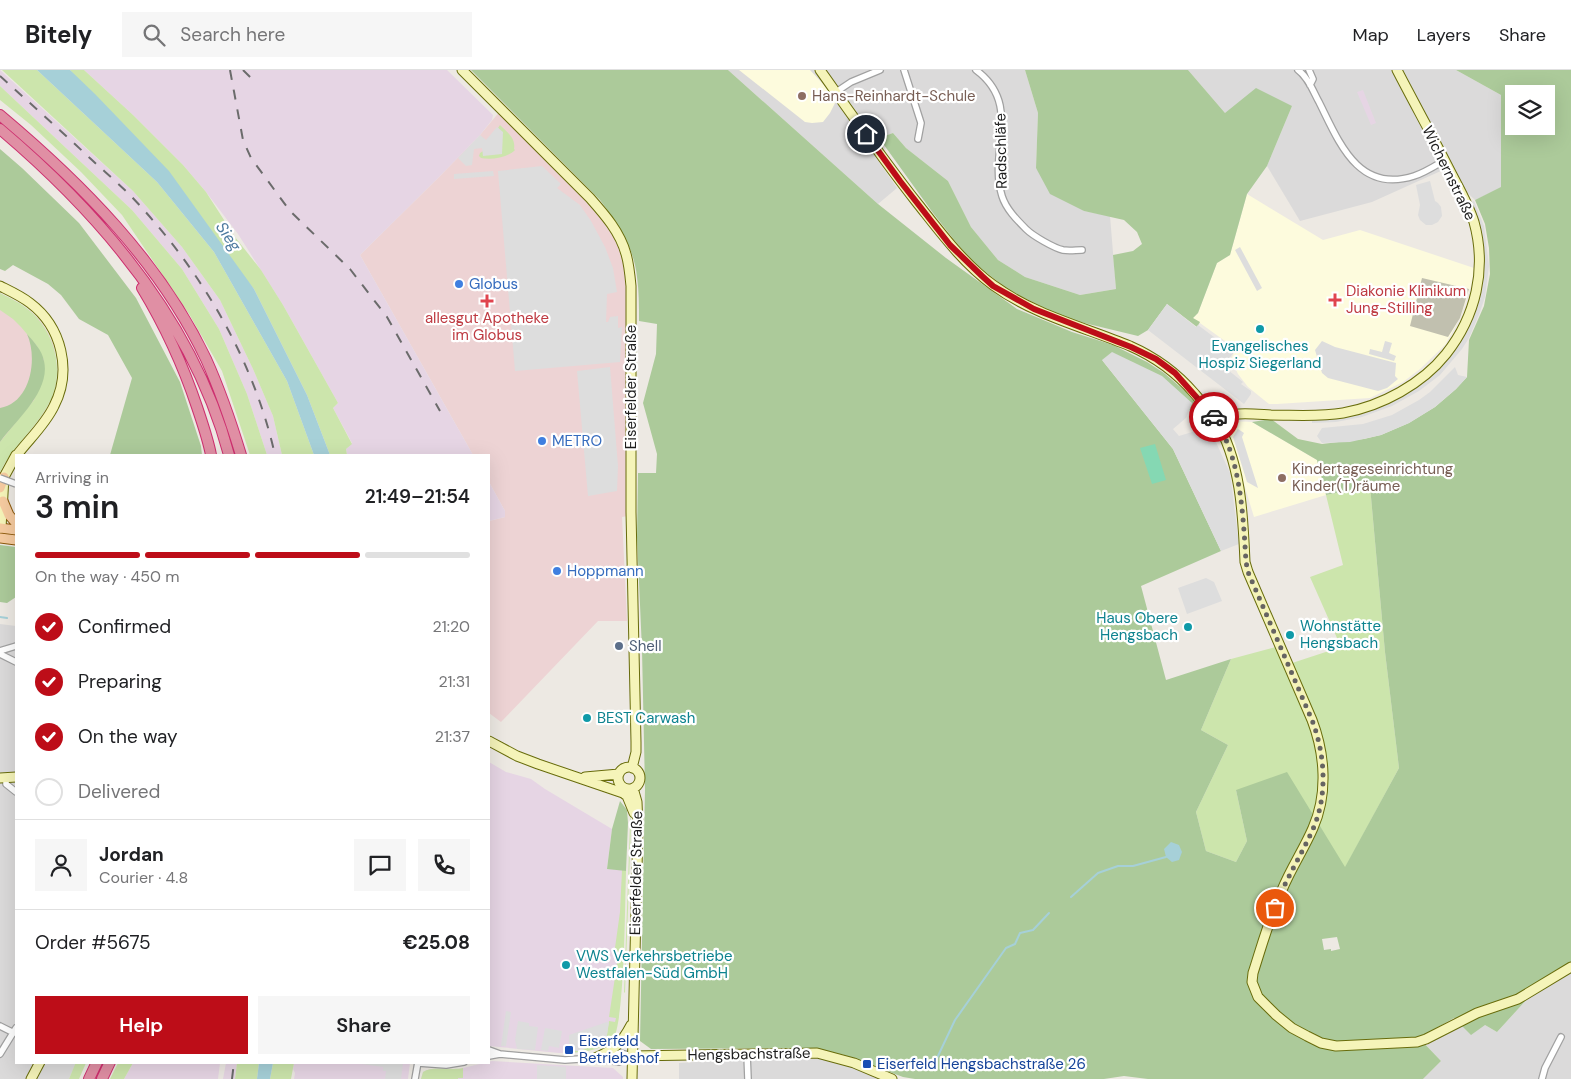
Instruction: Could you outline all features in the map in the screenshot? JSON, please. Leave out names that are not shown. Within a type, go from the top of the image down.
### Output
[{"type":"highway","points":[[0,115],[78,185],[152,271],[179,311],[205,358],[226,406],[241,454]]},
{"type":"highway","points":[[0,129],[53,176],[111,238],[143,278],[182,338],[206,386],[230,454]]},
{"type":"highway","points":[[111,238],[157,312],[173,344],[195,401],[211,454]]},
{"type":"highway","points":[[89,1079],[96,1064]]},
{"type":"highway","points":[[102,1079],[109,1064]]},
{"type":"main road","points":[[0,488],[2,478]]},
{"type":"main road","points":[[1,502],[15,522]]},
{"type":"main road","points":[[15,530],[1,528],[0,538],[15,540]]},
{"type":"street","name":"Eiserfelder Straße","points":[[462,70],[607,216],[626,254],[631,286],[631,512],[636,728],[636,752],[632,768],[639,773],[640,779],[633,788],[626,788],[619,778]]},
{"type":"street","points":[[820,70],[950,245],[993,286],[1034,309],[1131,347],[1156,359],[1175,373],[1216,420],[1231,456],[1238,480],[1248,572],[1312,720],[1321,745],[1323,763],[1321,801],[1314,827],[1282,890],[1252,973],[1252,982],[1258,997],[1292,1028],[1321,1043],[1336,1046],[1417,1042],[1437,1034],[1477,1013],[1518,1000],[1571,967]]},
{"type":"street","points":[[836,92],[851,82],[880,70]]},
{"type":"street","points":[[904,70],[921,123],[918,139]]},
{"type":"street","name":"Radschläfe","points":[[976,70],[991,84],[1000,101],[1002,127],[998,170],[1002,196],[1014,218],[1032,235],[1063,250],[1082,250]]},
{"type":"street","points":[[1298,70],[1310,85],[1343,150],[1366,173],[1397,180],[1414,176],[1444,160]]},
{"type":"street","points":[[1309,70],[1312,79],[1310,85]]},
{"type":"street","name":"Wichernstraße","points":[[1216,420],[1222,416],[1229,415],[1321,415],[1351,411],[1376,404],[1412,385],[1438,364],[1456,341],[1467,322],[1479,280],[1480,260],[1474,221],[1397,70]]},
{"type":"street","points":[[0,286],[24,298],[44,316],[58,340],[62,358],[61,387],[55,405],[44,422],[17,454]]},
{"type":"street","points":[[1,528],[2,478],[15,457]]},
{"type":"street","points":[[2,478],[15,484]]},
{"type":"street","points":[[0,652],[15,646]]},
{"type":"street","points":[[0,652],[15,661]]},
{"type":"street","points":[[490,742],[517,756],[623,793],[627,796],[633,807],[638,827]]},
{"type":"street","points":[[580,777],[619,778],[627,768],[632,768]]},
{"type":"street","points":[[3,777],[6,784],[15,791]]},
{"type":"street","name":"Eiserfelder Straße","points":[[632,1079],[638,827],[637,802],[633,788]]},
{"type":"street","points":[[595,1058],[611,1051],[618,1045],[633,1022]]},
{"type":"street","points":[[0,1026],[15,1031],[0,1054]]},
{"type":"street","points":[[1542,1079],[1545,1068],[1561,1037]]},
{"type":"street","points":[[490,1050],[500,1054],[565,1060],[595,1058],[620,1053],[632,1056]]},
{"type":"street","name":"Hengsbachstraße","points":[[632,1056],[817,1053],[854,1063],[892,1079]]},
{"type":"street","points":[[490,1056],[500,1054]]},
{"type":"street","points":[[747,1054],[748,1079]]},
{"type":"street","points":[[31,1079],[39,1064]]},
{"type":"street","points":[[415,1079],[418,1064]]},
{"type":"street","points":[[432,1064],[452,1064]]},
{"type":"shaded area","points":[[0,70],[133,191],[182,247],[220,300],[273,416],[282,454],[267,454],[247,394],[219,329],[182,269],[132,210],[0,86]]},
{"type":"shaded area","points":[[84,70],[447,70],[493,115],[492,120],[480,135],[360,255],[472,454],[347,454],[346,449],[352,443],[333,408],[338,403],[283,305],[238,234],[206,192],[183,165]]},
{"type":"shaded area","points":[[728,70],[1025,70],[1038,113],[1036,168],[1084,211],[1110,216],[1116,289],[1080,295],[1025,277],[998,260],[971,227],[948,181],[906,148],[893,133],[867,145],[897,188],[878,204]]},
{"type":"shaded area","name":"Hans-Reinhardt-Schule","points":[[739,70],[810,70],[836,101],[823,122],[805,122]]},
{"type":"shaded area","points":[[1188,70],[1456,70],[1501,95],[1501,188],[1475,200],[1443,170],[1372,202],[1300,221],[1267,166],[1292,106],[1225,113]]},
{"type":"shaded area","points":[[1363,90],[1376,123],[1371,125],[1357,92]]},
{"type":"shaded area","points":[[501,110],[590,198],[618,235],[631,286],[628,516],[622,517],[627,621],[598,621],[501,722],[490,714],[490,521],[505,517],[505,511],[490,484],[490,454],[472,454],[360,255],[480,135]]},
{"type":"shaded area","points":[[497,127],[503,132],[502,154],[483,156],[482,148],[474,149],[472,165],[466,166],[458,158],[480,135],[486,140]]},
{"type":"shaded area","points":[[542,166],[561,184],[557,188],[580,205],[605,247],[613,268],[617,292],[607,294],[606,322],[608,322],[610,317],[618,316],[618,328],[622,327],[620,362],[515,371],[498,171]]},
{"type":"shaded area","points":[[493,171],[494,176],[454,179],[454,174]]},
{"type":"shaded area","points":[[1430,181],[1435,201],[1441,207],[1442,216],[1438,222],[1426,225],[1420,220],[1418,215],[1420,205],[1416,185]]},
{"type":"shaded area","name":"Diakonie Klinikum Jung-Stilling","points":[[1247,194],[1323,240],[1360,230],[1474,268],[1471,286],[1460,318],[1445,345],[1403,382],[1370,398],[1269,404],[1248,387],[1238,374],[1231,359],[1236,349],[1193,318],[1198,313],[1217,263],[1230,255]]},
{"type":"shaded area","points":[[1474,201],[1484,226],[1489,266],[1485,297],[1469,338],[1462,349],[1440,375],[1419,391],[1392,406],[1362,417],[1336,422],[1312,423],[1312,418],[1361,412],[1449,357],[1482,280],[1469,203]]},
{"type":"shaded area","points":[[1240,247],[1262,288],[1257,291],[1235,250]]},
{"type":"shaded area","points":[[1422,278],[1469,289],[1460,318],[1448,337],[1410,326]]},
{"type":"shaded area","points":[[0,293],[29,310],[40,320],[54,346],[57,370],[56,384],[48,406],[4,464],[0,463]]},
{"type":"shaded area","points":[[1167,304],[1196,327],[1198,325],[1234,352],[1223,366],[1251,391],[1244,404],[1148,330]]},
{"type":"shaded area","points":[[1322,341],[1335,347],[1396,363],[1395,376],[1398,379],[1387,388],[1378,391],[1328,378],[1322,373],[1315,350]]},
{"type":"shaded area","points":[[1385,341],[1392,343],[1389,353],[1396,356],[1394,361],[1369,354],[1370,349],[1382,352]]},
{"type":"shaded area","points":[[1112,352],[1162,376],[1192,403],[1186,418],[1173,429],[1179,436],[1205,428],[1215,440],[1230,473],[1239,544],[1221,551],[1173,449],[1102,360]]},
{"type":"shaded area","points":[[610,367],[618,466],[617,491],[588,496],[577,371]]},
{"type":"shaded area","points":[[1455,367],[1458,375],[1467,377],[1435,407],[1409,423],[1381,435],[1350,442],[1322,443],[1317,436],[1322,428],[1363,424],[1392,415],[1430,392]]},
{"type":"shaded area","name":"Kindertageseinrichtung Kinder(T)räume","points":[[1232,421],[1252,422],[1317,460],[1326,495],[1254,517],[1227,428]]},
{"type":"shaded area","points":[[1238,429],[1244,433],[1242,437],[1258,488],[1247,482],[1233,437]]},
{"type":"shaded area","points":[[490,484],[505,511],[505,517],[490,521]]},
{"type":"shaded area","points":[[1206,578],[1214,582],[1222,601],[1187,614],[1178,588]]},
{"type":"shaded area","points":[[0,624],[15,626],[15,1064],[76,1064],[69,1079],[0,1079]]},
{"type":"shaded area","points":[[490,763],[506,772],[531,779],[612,829],[607,868],[626,871],[620,1006],[615,1036],[605,1045],[582,1052],[559,1053],[490,1046]]},
{"type":"shaded area","points":[[1571,962],[1571,1079],[1423,1079],[1441,1061],[1419,1038],[1455,1018],[1485,1025],[1497,1032],[1551,973]]},
{"type":"shaded area","points":[[506,1011],[511,1012],[506,1046],[501,1046]]},
{"type":"shaded area","points":[[518,1021],[529,1023],[529,1026],[538,1027],[535,1050],[517,1049],[515,1040]]},
{"type":"shaded area","points":[[609,1022],[606,1041],[578,1051],[569,1050],[569,1035]]},
{"type":"shaded area","points":[[545,1028],[562,1031],[559,1048],[549,1046],[548,1051],[541,1050]]},
{"type":"shaded area","points":[[767,1058],[824,1059],[848,1065],[878,1079],[679,1079],[679,1063]]},
{"type":"shaded area","points":[[490,1061],[613,1068],[623,1079],[421,1079],[423,1072],[430,1069],[459,1069],[480,1064],[490,1064]]},
{"type":"shaded area","points":[[132,1064],[220,1064],[218,1079],[124,1079]]},
{"type":"shaded area","points":[[226,1064],[237,1064],[235,1079],[223,1079]]},
{"type":"shaded area","points":[[294,1064],[410,1064],[408,1079],[294,1079],[295,1073]]},
{"type":"shaded area","points":[[362,1064],[403,1064],[401,1079],[385,1079],[386,1071],[383,1071],[383,1067]]},
{"type":"shaded area","points":[[537,1065],[566,1067],[566,1079],[537,1079]]},
{"type":"green space","points":[[2,70],[37,70],[157,182],[214,252],[287,381],[314,454],[282,454],[273,416],[220,300],[182,247],[133,191]]},
{"type":"green space","points":[[70,70],[84,70],[183,165],[206,192],[235,237],[261,270],[283,305],[338,403],[333,408],[352,444],[346,449],[347,454],[330,454],[307,395],[254,289]]},
{"type":"green space","points":[[471,70],[728,70],[878,204],[946,258],[1017,309],[1072,332],[1113,345],[1147,362],[1164,373],[1185,391],[1203,412],[1196,414],[1189,410],[1192,403],[1102,360],[1173,449],[1221,551],[1141,586],[1166,680],[1231,659],[1201,730],[1228,745],[1196,812],[1206,851],[1236,862],[1247,841],[1236,790],[1287,772],[1345,867],[1399,768],[1385,652],[1370,486],[1326,495],[1317,460],[1252,422],[1271,419],[1298,439],[1322,444],[1364,439],[1381,435],[1409,423],[1435,407],[1467,377],[1469,340],[1484,306],[1490,274],[1489,248],[1485,224],[1475,200],[1501,187],[1501,95],[1456,70],[1571,70],[1571,962],[1551,973],[1497,1032],[1485,1025],[1471,1035],[1454,1018],[1419,1038],[1441,1061],[1423,1079],[1148,1079],[1124,1076],[1104,1079],[915,1079],[903,1077],[844,1055],[809,1048],[651,1049],[640,1041],[645,789],[637,537],[638,473],[656,473],[657,454],[643,403],[656,354],[657,324],[639,321],[638,282],[635,266],[628,246],[600,200]],"holes":[[[1337,937],[1340,949],[1324,950],[1322,939]]]},
{"type":"green space","points":[[1025,70],[1188,70],[1225,113],[1256,88],[1292,106],[1267,166],[1247,194],[1230,255],[1217,263],[1198,313],[1193,318],[1200,322],[1197,327],[1167,304],[1148,330],[1138,336],[1080,322],[1054,313],[1007,289],[973,262],[955,241],[879,138],[893,133],[906,148],[948,181],[971,227],[998,260],[1025,277],[1080,295],[1116,289],[1113,255],[1133,251],[1142,244],[1137,232],[1124,220],[1084,211],[1050,194],[1036,168],[1038,113]]},
{"type":"green space","points":[[0,86],[132,210],[182,269],[219,329],[247,394],[267,454],[250,454],[222,371],[189,314],[122,215],[81,172],[31,125],[0,100]]},
{"type":"green space","points":[[500,125],[512,138],[515,150],[499,158],[481,158],[479,156],[480,153],[483,151],[483,156],[503,133],[498,128]]},
{"type":"green space","points":[[0,149],[79,223],[136,298],[180,382],[202,454],[110,454],[132,378],[108,335],[79,319],[61,295],[48,284],[13,265],[5,271],[0,269]]},
{"type":"green space","points":[[0,293],[23,306],[39,320],[47,331],[52,343],[57,369],[53,395],[47,407],[10,455],[0,472],[0,442],[34,400],[44,374],[44,360],[37,346],[21,327],[0,310]]},
{"type":"green space","points":[[27,334],[43,357],[45,372],[42,383],[31,404],[0,442],[0,408],[11,404],[19,398],[29,378],[32,355]]},
{"type":"green space","points":[[1155,444],[1166,480],[1152,484],[1140,448]]},
{"type":"green space","points":[[1370,486],[1385,652],[1399,768],[1345,868],[1236,790],[1247,841],[1236,862],[1206,851],[1196,812],[1228,745],[1201,730],[1231,659],[1276,647],[1286,665],[1341,647],[1310,577],[1343,565],[1326,495]]},
{"type":"green space","points":[[0,545],[15,547],[15,598],[7,603],[0,602]]},
{"type":"green space","points":[[620,801],[627,810],[626,871],[607,869],[612,829]]},
{"type":"green space","points":[[630,809],[631,826],[625,993],[624,992]]},
{"type":"green space","points":[[622,870],[626,871],[625,932],[617,1028],[613,1039],[604,1046],[593,1050],[570,1053],[569,1050],[578,1051],[606,1041],[609,1021],[615,1022],[616,1018],[609,1017],[618,957],[614,955],[620,912]]},
{"type":"green space","points":[[75,1064],[86,1064],[79,1079],[69,1079]]},
{"type":"green space","points":[[118,1064],[132,1064],[124,1079],[110,1079]]},
{"type":"green space","points":[[237,1064],[259,1064],[257,1079],[235,1079]]},
{"type":"green space","points":[[273,1064],[294,1064],[291,1079],[270,1079]]},
{"type":"green space","points":[[463,1068],[463,1078],[421,1079],[423,1072],[427,1070]]},
{"type":"water","points":[[37,70],[70,70],[169,171],[254,289],[307,395],[330,454],[314,454],[287,381],[214,252],[157,182]]},
{"type":"water","points":[[1171,842],[1179,845],[1182,852],[1179,860],[1172,862],[1166,857],[1164,849]]},
{"type":"water","points":[[259,1064],[273,1064],[270,1079],[257,1079]]},
{"type":"waterway","points":[[0,617],[7,618]]},
{"type":"waterway","points":[[1071,897],[1098,873],[1118,866],[1133,866],[1166,857]]},
{"type":"waterway","points":[[937,1058],[955,1020],[1006,948],[1015,944],[1020,933],[1033,930],[1049,913]]},
{"type":"railway","points":[[230,70],[243,140],[251,158],[290,211],[350,269],[387,317],[440,411]]},
{"type":"railway","points":[[243,70],[252,79]]},
{"type":"railway","points":[[0,76],[131,196],[180,253],[221,316],[238,349],[253,383],[275,454]]},
{"type":"railway","points":[[232,1079],[234,1064]]},
{"type":"way so far","points":[[1214,417],[1227,444],[1238,480],[1248,572],[1321,745],[1323,763],[1320,808],[1314,827],[1292,868],[1275,908]]},
{"type":"place","name":"Hans-Reinhardt-Schule","points":[[802,96]]},
{"type":"place","name":"Globus","points":[[459,284]]},
{"type":"place","name":"Diakonie Klinikum Jung-Stilling","points":[[1335,300]]},
{"type":"place","name":"allesgut Apotheke im Globus","points":[[487,301]]},
{"type":"place","name":"Evangelisches Hospiz Siegerland","points":[[1260,329]]},
{"type":"place","name":"METRO","points":[[542,441]]},
{"type":"place","name":"Kindertageseinrichtung Kinder(T)räume","points":[[1282,478]]},
{"type":"place","name":"Hoppmann","points":[[557,571]]},
{"type":"place","name":"Haus Obere Hengsbach","points":[[1188,627]]},
{"type":"place","name":"Wohnstätte Hengsbach","points":[[1290,635]]},
{"type":"place","name":"Shell","points":[[619,646]]},
{"type":"place","name":"BEST Carwash","points":[[587,718]]},
{"type":"place","name":"VWS Verkehrsbetriebe Westfalen-Süd GmbH","points":[[566,965]]},
{"type":"place","name":"Eiserfeld Betriebshof","points":[[569,1050]]},
{"type":"place","name":"Eiserfeld Hengsbachstraße 26","points":[[867,1064]]},
{"type":"route","points":[[866,134],[950,245],[993,286],[1034,309],[1073,326],[1131,347],[1156,359],[1175,373],[1188,386],[1214,417]]},
{"type":"water label","name":"Sieg","points":[[229,236]]}]
